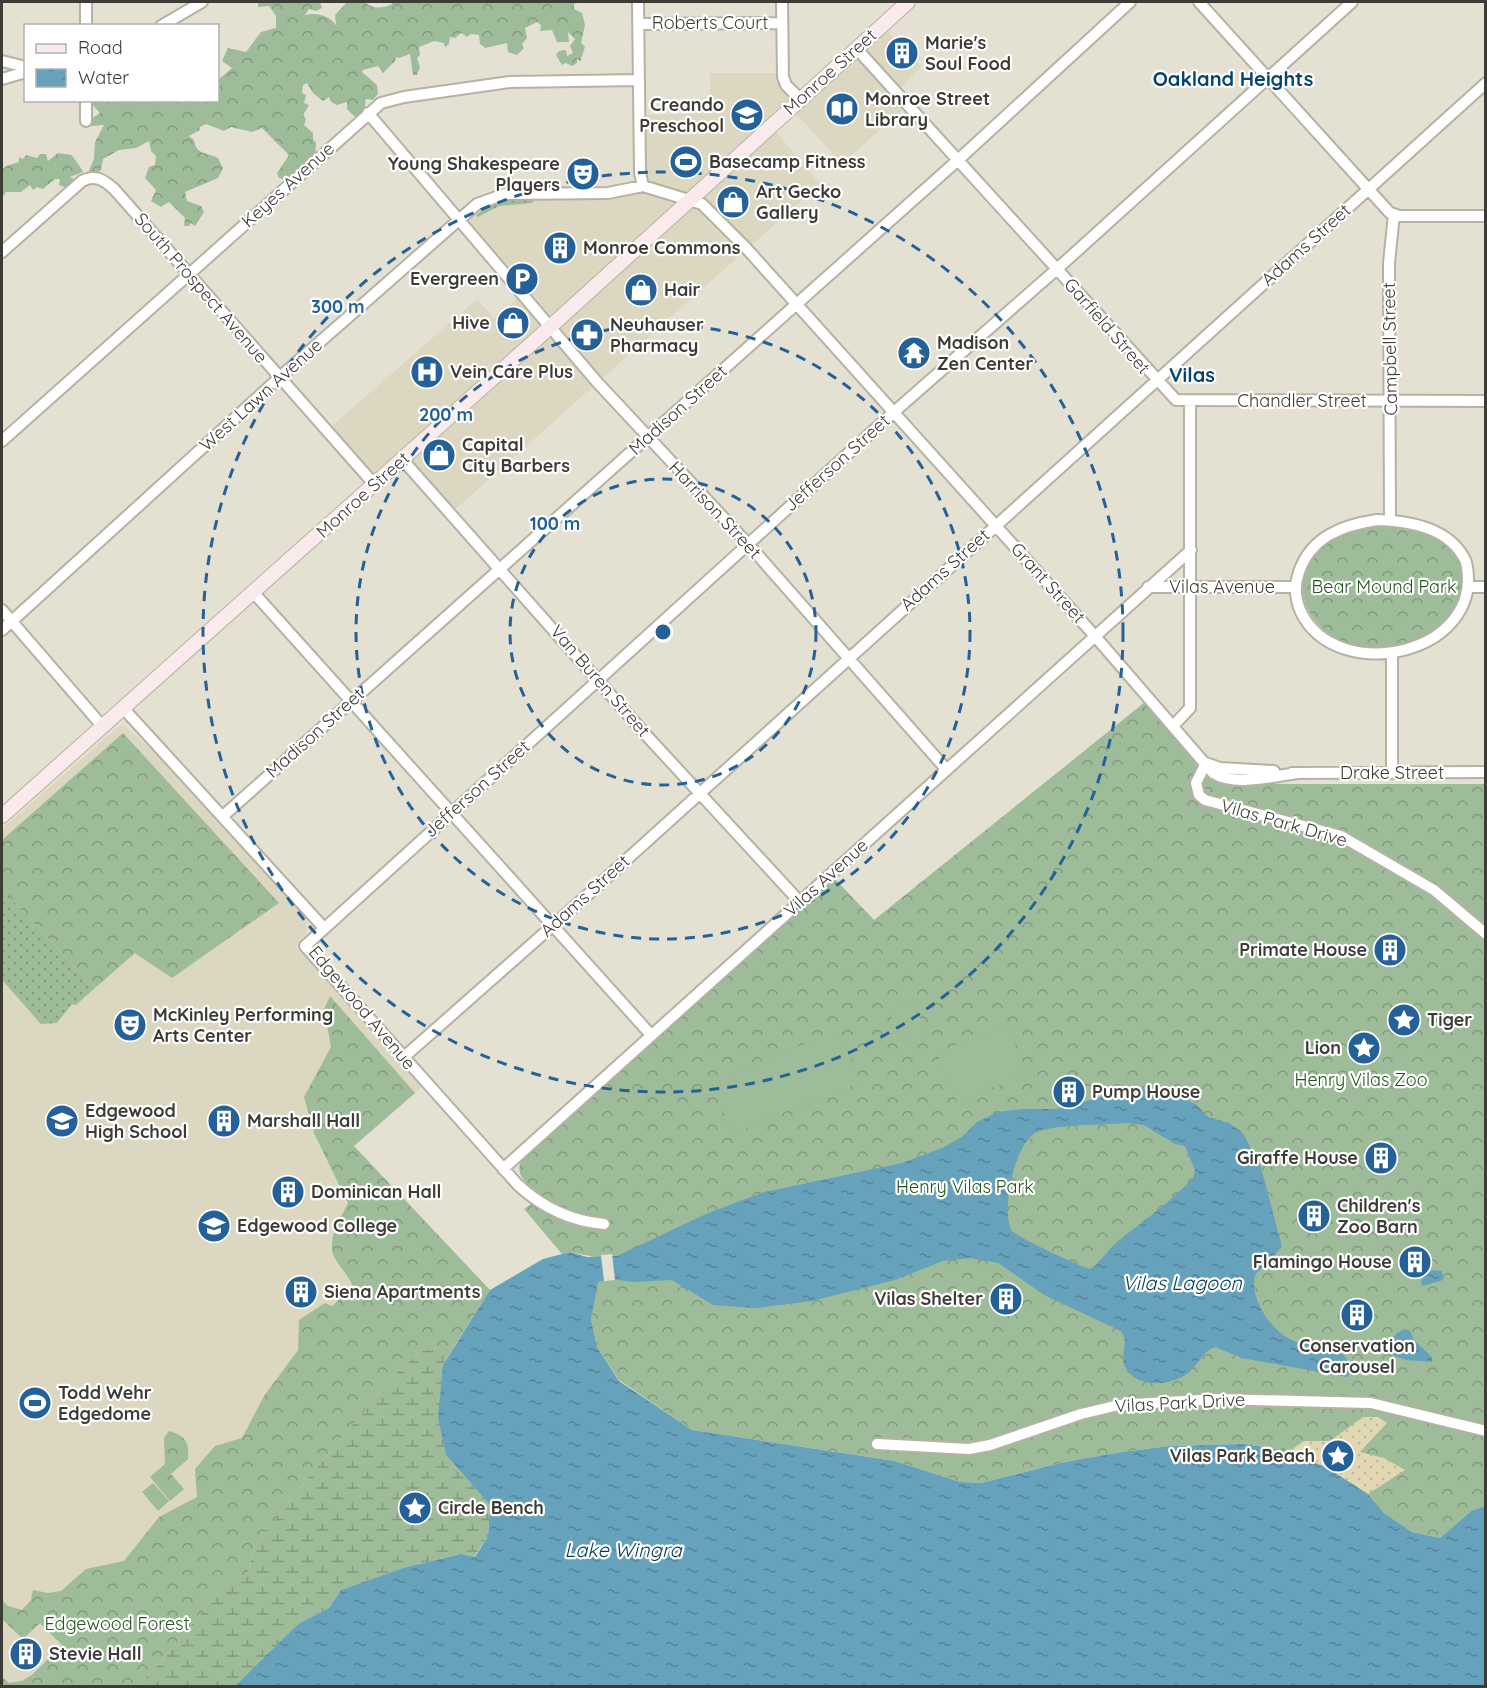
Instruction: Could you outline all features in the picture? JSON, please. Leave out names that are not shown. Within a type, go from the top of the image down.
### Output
[{"type":"main road","name":"Monroe Street","points":[[2,816],[550,327],[908,2]]},
{"type":"street","points":[[86,2],[86,24]]},
{"type":"street","points":[[164,24],[201,2]]},
{"type":"street","points":[[638,2],[640,173],[643,186]]},
{"type":"street","points":[[782,2],[784,80],[800,99]]},
{"type":"street","name":"Madison Street","points":[[223,816],[958,159],[1130,2]]},
{"type":"street","points":[[1199,2],[1368,189],[1394,214],[1485,216]]},
{"type":"street","name":"Jefferson Street","points":[[324,928],[894,411],[1057,269],[1352,2]]},
{"type":"street","name":"Roberts Court","points":[[638,24],[782,23]]},
{"type":"street","name":"Garfield Street","points":[[856,48],[1155,380],[1176,400],[1190,402]]},
{"type":"street","points":[[2,61],[24,68]]},
{"type":"street","points":[[2,79],[24,70]]},
{"type":"street","name":"Keyes Avenue","points":[[2,441],[368,113],[387,100],[479,86],[538,81],[639,80]]},
{"type":"street","name":"Adams Street","points":[[404,1057],[553,926],[1485,83]]},
{"type":"street","points":[[86,102],[86,121]]},
{"type":"street","name":"Harrison Street","points":[[368,113],[550,327],[748,544],[946,769]]},
{"type":"street","name":"South Prospect Avenue","points":[[2,252],[78,184],[95,177],[114,189],[374,484]]},
{"type":"street","name":"Grant Street","points":[[643,186],[705,207],[894,411],[1206,762]]},
{"type":"street","name":"West Lawn Avenue","points":[[2,630],[280,377],[477,204],[502,195],[608,193],[643,186]]},
{"type":"street","name":"Campbell Street","points":[[1390,520],[1389,263],[1394,214]]},
{"type":"street","name":"Chandler Street","points":[[1190,402],[1485,401]]},
{"type":"street","points":[[1174,725],[1190,708],[1190,402]]},
{"type":"street","name":"Van Buren Street","points":[[402,459],[799,901]]},
{"type":"street","name":"Vilas Avenue","points":[[1390,520],[1432,530],[1448,539],[1463,556],[1471,575],[1472,587],[1464,616],[1445,637],[1425,647],[1392,653],[1361,651],[1324,638],[1304,616],[1295,587],[1303,562],[1316,543],[1324,536],[1359,522],[1390,520]]},
{"type":"street","name":"Vilas Avenue","points":[[503,1168],[1191,549]]},
{"type":"street","name":"Vilas Avenue","points":[[1149,587],[1295,587]]},
{"type":"street","points":[[1472,587],[1485,587]]},
{"type":"street","points":[[253,592],[651,1035]]},
{"type":"street","points":[[2,610],[103,727]]},
{"type":"street","points":[[1392,653],[1392,773]]},
{"type":"street","name":"Edgewood Avenue","points":[[124,709],[324,928],[305,946],[503,1168],[532,1198],[548,1208],[571,1217],[604,1224]]},
{"type":"street","name":"Drake Street","points":[[1206,762],[1218,768],[1298,773],[1485,772]]},
{"type":"street","name":"Vilas Park Drive","points":[[1206,762],[1196,783],[1199,795],[1205,801],[1341,836],[1434,890],[1485,934]]},
{"type":"street","name":"Vilas Park Drive","points":[[877,1444],[969,1449],[1119,1405],[1217,1399],[1371,1403],[1485,1431]]},
{"type":"shaded area","points":[[882,25],[921,67],[897,91],[909,104],[842,164],[791,108],[771,126],[820,184],[450,514],[402,459],[374,484],[326,431],[477,299],[495,319],[521,294],[459,220],[486,199],[643,186],[639,115],[688,114],[710,94],[710,73],[783,73],[800,99]]},
{"type":"shaded area","name":"Edgewood College","points":[[124,725],[176,773],[302,912],[307,922],[307,932],[296,947],[422,1087],[354,1146],[490,1290],[443,1365],[446,1455],[490,1505],[298,1624],[235,1686],[2,1686],[2,829],[118,727]]},
{"type":"green space","points":[[258,2],[320,2],[322,8],[316,11],[309,9],[305,15],[322,15],[336,25],[335,15],[347,2],[365,2],[371,6],[381,7],[389,6],[392,2],[579,2],[574,4],[574,9],[582,13],[585,25],[581,43],[585,47],[580,62],[577,58],[577,63],[572,66],[566,63],[562,65],[556,55],[559,51],[566,50],[567,56],[573,53],[570,46],[575,39],[568,32],[569,42],[557,42],[552,30],[540,31],[541,25],[537,22],[525,28],[527,38],[522,44],[524,48],[517,55],[508,52],[507,43],[485,48],[480,44],[479,35],[471,34],[467,37],[461,33],[455,38],[450,37],[449,44],[445,47],[444,43],[434,41],[419,47],[420,55],[417,58],[420,67],[417,75],[413,75],[410,54],[396,57],[383,73],[378,66],[363,70],[362,72],[377,85],[378,94],[373,100],[366,99],[363,116],[356,118],[347,109],[347,102],[337,105],[331,102],[329,97],[323,101],[313,93],[307,83],[303,85],[302,93],[306,95],[304,103],[309,105],[303,115],[306,119],[304,125],[313,133],[316,143],[315,160],[286,180],[279,178],[277,173],[289,155],[262,128],[252,132],[231,127],[224,131],[206,124],[199,127],[200,130],[189,136],[194,140],[199,151],[218,158],[223,168],[218,178],[185,192],[187,201],[201,206],[204,212],[195,226],[191,223],[189,226],[184,226],[185,218],[169,202],[161,207],[151,201],[156,190],[145,178],[149,167],[155,165],[156,156],[151,151],[149,141],[136,148],[119,150],[103,159],[101,170],[95,175],[88,173],[94,159],[95,142],[104,125],[91,126],[93,118],[100,113],[90,102],[219,102],[219,79],[232,68],[222,61],[228,48],[246,52],[261,32],[276,28],[276,16],[269,6],[258,7]]},
{"type":"green space","points":[[58,153],[72,156],[83,172],[70,177],[75,180],[70,189],[59,185],[60,179],[55,179],[43,189],[37,187],[33,190],[30,185],[21,192],[6,192],[2,197],[2,170],[6,166],[19,162],[19,157],[23,159],[26,155],[37,158],[40,154],[46,154],[48,161]]},
{"type":"green space","points":[[512,199],[533,199],[533,203],[499,206],[478,217],[476,215],[490,205]]},
{"type":"green space","name":"Bear Mound Park","points":[[1383,526],[1426,534],[1452,549],[1466,573],[1466,589],[1445,631],[1403,646],[1361,647],[1333,636],[1313,619],[1303,597],[1304,573],[1317,552],[1343,535]]},
{"type":"green space","name":"Henry Vilas Park","points":[[1145,702],[1185,748],[1203,773],[1223,784],[1485,784],[1485,1506],[1471,1511],[1440,1538],[1412,1532],[1384,1513],[1368,1494],[1329,1469],[1289,1451],[1245,1444],[1169,1446],[1115,1453],[1065,1462],[981,1483],[960,1482],[895,1461],[692,1430],[619,1380],[597,1347],[591,1319],[599,1258],[570,1252],[562,1254],[524,1209],[542,1196],[522,1177],[519,1167],[521,1161],[834,878],[874,920]]},
{"type":"green space","points":[[123,733],[279,903],[172,978],[135,953],[95,988],[2,889],[2,840]]},
{"type":"green space","points":[[2,889],[95,988],[76,1005],[72,1004],[57,1023],[41,1024],[2,980]]},
{"type":"green space","name":"Edgewood Forest","points":[[330,996],[415,1093],[354,1146],[490,1290],[455,1345],[422,1351],[397,1372],[297,1491],[255,1546],[248,1572],[222,1588],[154,1670],[136,1686],[2,1686],[2,1677],[9,1683],[22,1681],[33,1674],[62,1645],[40,1623],[23,1639],[2,1619],[2,1600],[8,1606],[22,1610],[31,1600],[33,1590],[48,1593],[61,1591],[86,1569],[124,1561],[159,1517],[197,1497],[195,1469],[215,1446],[242,1438],[264,1396],[298,1350],[299,1320],[325,1303],[332,1306],[353,1287],[335,1258],[332,1248],[336,1227],[348,1203],[314,1133],[304,1097],[331,1047],[324,1009]]},
{"type":"green space","points":[[909,1001],[931,1035],[911,1048],[889,1013]]},
{"type":"green space","points":[[1007,1025],[1027,1073],[957,1102],[937,1053]]},
{"type":"green space","points":[[839,1030],[860,1082],[733,1133],[711,1082]]},
{"type":"green space","points":[[455,1345],[443,1365],[446,1455],[490,1505],[488,1536],[474,1557],[459,1554],[403,1568],[341,1590],[329,1608],[298,1624],[235,1686],[136,1686],[154,1670],[222,1588],[248,1572],[255,1546],[297,1491],[397,1372],[422,1351]]},
{"type":"green space","points":[[169,1431],[183,1437],[188,1453],[188,1459],[171,1474],[184,1489],[170,1501],[150,1477],[165,1464],[164,1438]]},
{"type":"green space","points":[[153,1483],[169,1501],[158,1511],[142,1492]]},
{"type":"sand","name":"Vilas Park Beach","points":[[1363,1417],[1378,1417],[1387,1423],[1360,1452],[1384,1458],[1405,1470],[1368,1494],[1329,1469],[1289,1451],[1304,1441],[1330,1441]]},
{"type":"water","name":"Lake Wingra","points":[[1148,1089],[1183,1098],[1197,1105],[1208,1117],[1229,1123],[1243,1133],[1261,1167],[1282,1247],[1255,1275],[1254,1285],[1259,1305],[1271,1324],[1287,1338],[1300,1343],[1324,1342],[1341,1352],[1352,1370],[1347,1377],[1242,1358],[1215,1347],[1206,1352],[1192,1370],[1173,1381],[1145,1382],[1130,1374],[1125,1367],[1123,1358],[1125,1340],[1121,1331],[1046,1296],[998,1263],[969,1258],[943,1261],[895,1280],[812,1301],[756,1308],[713,1305],[672,1280],[634,1282],[610,1279],[598,1282],[591,1319],[597,1347],[619,1381],[692,1430],[895,1461],[960,1482],[981,1483],[1065,1462],[1115,1453],[1169,1446],[1245,1444],[1289,1451],[1329,1469],[1368,1494],[1384,1513],[1412,1532],[1440,1538],[1471,1511],[1485,1506],[1485,1686],[235,1686],[298,1624],[329,1608],[341,1590],[403,1568],[460,1554],[475,1557],[488,1536],[490,1505],[446,1455],[438,1417],[443,1365],[490,1290],[543,1259],[570,1252],[587,1257],[617,1256],[708,1213],[765,1192],[902,1163],[942,1148],[962,1137],[977,1122],[998,1112],[1021,1109],[1056,1109],[1117,1093]],"holes":[[[1126,1123],[1144,1125],[1175,1144],[1185,1146],[1195,1170],[1193,1178],[1166,1204],[1117,1242],[1094,1266],[1090,1269],[1075,1263],[1012,1231],[1008,1209],[1011,1179],[1021,1150],[1035,1133],[1079,1125]]]},
{"type":"water","points":[[1432,1270],[1442,1271],[1443,1280],[1422,1286],[1421,1280]]},
{"type":"water","points":[[1405,1329],[1410,1331],[1414,1340],[1432,1357],[1432,1362],[1406,1360],[1394,1356],[1393,1340],[1397,1333]]},
{"type":"pier","points":[[612,1254],[615,1280],[604,1281],[601,1255]]},
{"type":"place","name":"Marie's Soul Food","points":[[902,53]]},
{"type":"place","name":"Monroe Street Library","points":[[842,109]]},
{"type":"place","name":"Creando Preschool","points":[[747,115]]},
{"type":"place","name":"Basecamp Fitness","points":[[686,162]]},
{"type":"place","name":"Young Shakespeare Players","points":[[583,174]]},
{"type":"place","name":"Art Gecko Gallery","points":[[733,202]]},
{"type":"place","name":"Monroe Commons","points":[[560,248]]},
{"type":"place","name":"Evergreen","points":[[522,279]]},
{"type":"place","name":"Hair","points":[[641,290]]},
{"type":"place","name":"Hive","points":[[513,323]]},
{"type":"place","name":"Neuhauser Pharmacy","points":[[587,335]]},
{"type":"place","name":"Madison Zen Center","points":[[914,353]]},
{"type":"place","name":"Vein Care Plus","points":[[427,372]]},
{"type":"place","name":"Capital City Barbers","points":[[439,455]]},
{"type":"place","name":"Primate House","points":[[1390,950]]},
{"type":"place","name":"Tiger","points":[[1404,1020]]},
{"type":"place","name":"McKinley Performing Arts Center","points":[[130,1025]]},
{"type":"place","name":"Lion","points":[[1364,1048]]},
{"type":"place","name":"Pump House","points":[[1069,1092]]},
{"type":"place","name":"Edgewood High School","points":[[62,1121]]},
{"type":"place","name":"Marshall Hall","points":[[224,1121]]},
{"type":"place","name":"Giraffe House","points":[[1381,1158]]},
{"type":"place","name":"Dominican Hall","points":[[288,1192]]},
{"type":"place","name":"Children's Zoo Barn","points":[[1314,1216]]},
{"type":"place","name":"Edgewood College","points":[[214,1226]]},
{"type":"place","name":"Flamingo House","points":[[1415,1262]]},
{"type":"place","name":"Siena Apartments","points":[[301,1292]]},
{"type":"place","name":"Vilas Shelter","points":[[1006,1299]]},
{"type":"place","name":"Conservation Carousel","points":[[1357,1315]]},
{"type":"place","name":"Todd Wehr Edgedome","points":[[35,1403]]},
{"type":"place","name":"Vilas Park Beach","points":[[1338,1456]]},
{"type":"place","name":"Circle Bench","points":[[415,1508]]},
{"type":"place","name":"Stevie Hall","points":[[26,1654]]},
{"type":"district","name":"Oakland Heights","points":[[1233,79]]},
{"type":"district","name":"Vilas","points":[[1192,375]]},
{"type":"park label","name":"Henry Vilas Zoo","points":[[1361,1080]]},
{"type":"water label","name":"Vilas Lagoon","points":[[1182,1283]]}]
